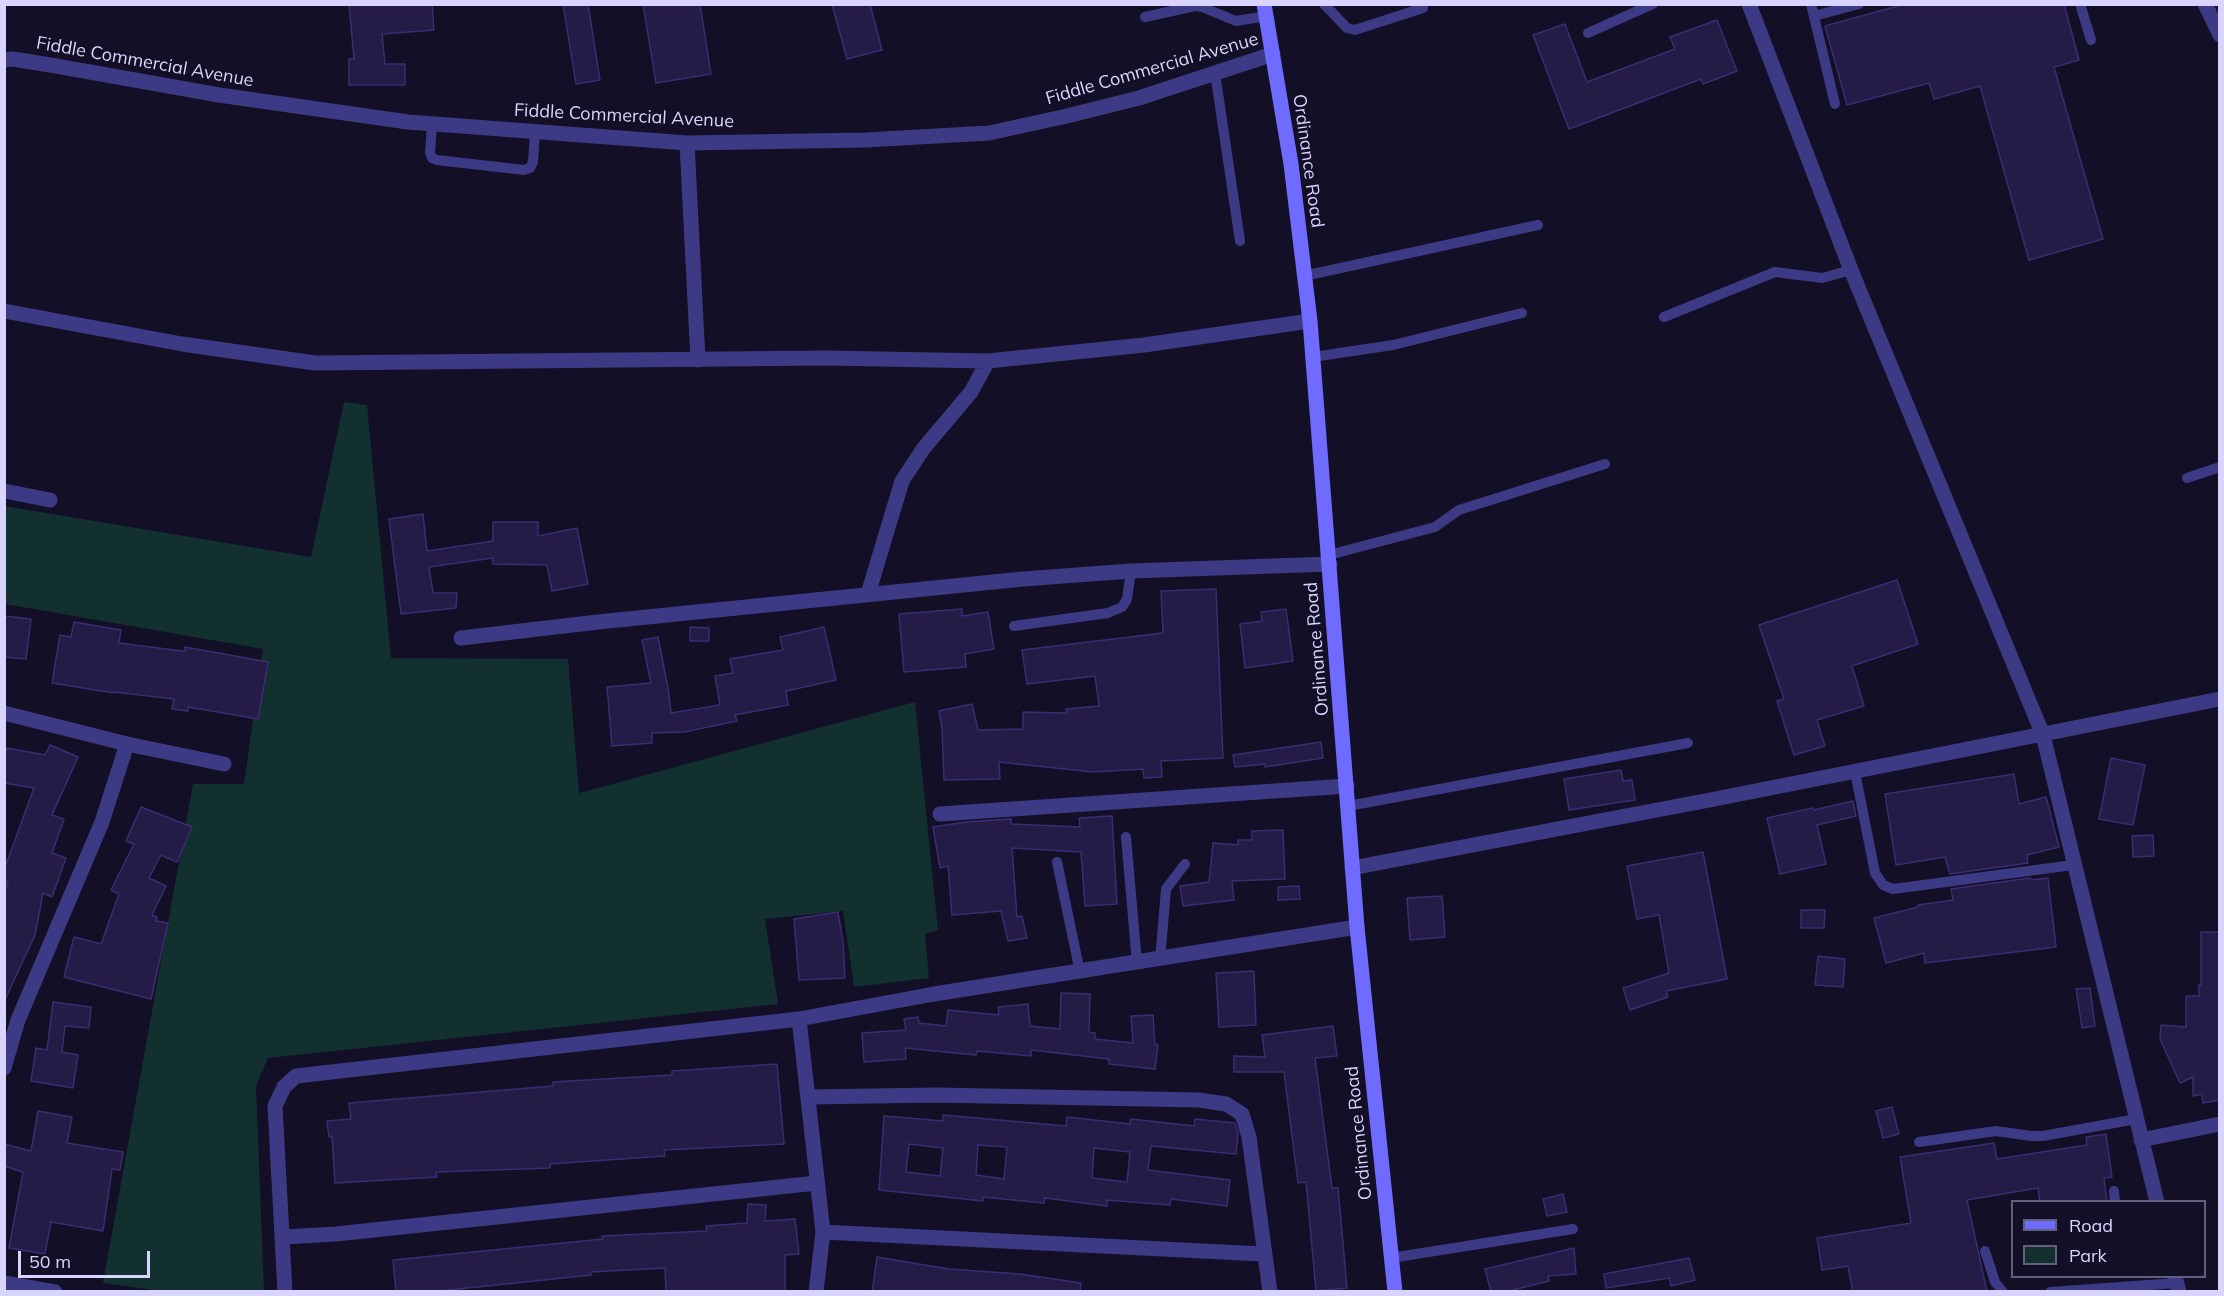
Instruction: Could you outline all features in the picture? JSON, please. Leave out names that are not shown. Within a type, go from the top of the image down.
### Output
[{"type":"street","points":[[1749,4],[1851,270],[2043,735],[2156,1200]]},
{"type":"street","points":[[2205,4],[2220,36]]},
{"type":"street","name":"Ordinance Road","points":[[1265,10],[1291,164],[1310,321],[1357,927],[1395,1292]]},
{"type":"street","name":"Fiddle Commercial Avenue","points":[[4,60],[12,59],[56,66],[231,97],[432,124],[687,142],[866,140],[989,133],[1139,98],[1273,54]]},
{"type":"street","points":[[687,142],[698,360]]},
{"type":"street","points":[[4,311],[182,344],[315,363],[826,358],[987,361],[1144,345],[1310,321]]},
{"type":"street","points":[[868,594],[902,481],[923,449],[971,392],[987,361]]},
{"type":"street","points":[[4,491],[50,500]]},
{"type":"street","points":[[461,638],[868,594],[1131,571],[1329,560]]},
{"type":"street","points":[[1352,868],[1855,772],[2220,699]]},
{"type":"street","points":[[4,713],[127,744],[224,764]]},
{"type":"street","points":[[4,1068],[18,1020],[102,822],[127,744]]},
{"type":"street","points":[[940,814],[1347,786]]},
{"type":"street","points":[[285,1292],[275,1106],[284,1087],[297,1076],[799,1019],[934,994],[1357,927]]},
{"type":"street","points":[[799,1019],[823,1232],[816,1292]]},
{"type":"street","points":[[809,1097],[948,1095],[1199,1100],[1227,1104],[1242,1114],[1249,1137],[1263,1254],[1270,1292]]},
{"type":"street","points":[[2141,1140],[2220,1124]]},
{"type":"street","points":[[283,1237],[336,1234],[817,1183]]},
{"type":"street","points":[[823,1232],[1263,1254]]},
{"type":"street","points":[[4,1283],[55,1292]]},
{"type":"lane","points":[[1324,4],[1347,28],[1355,30],[1423,8]]},
{"type":"lane","points":[[1588,33],[1653,4]]},
{"type":"lane","points":[[1811,4],[1835,104]]},
{"type":"lane","points":[[1814,16],[1859,4]]},
{"type":"lane","points":[[2080,4],[2091,40]]},
{"type":"lane","points":[[1145,17],[1195,6],[1236,21],[1265,10]]},
{"type":"lane","points":[[1215,73],[1240,241]]},
{"type":"lane","points":[[432,124],[430,153],[432,158],[524,170],[530,168],[533,162],[535,132]]},
{"type":"lane","points":[[1304,276],[1538,225]]},
{"type":"lane","points":[[1664,317],[1775,272],[1822,278],[1851,270]]},
{"type":"lane","points":[[1313,357],[1393,345],[1522,313]]},
{"type":"lane","points":[[1329,560],[1435,528],[1459,510],[1605,464]]},
{"type":"lane","points":[[2187,478],[2220,467]]},
{"type":"lane","points":[[1014,626],[1108,614],[1122,607],[1127,599],[1131,571]]},
{"type":"lane","points":[[1348,806],[1688,743]]},
{"type":"lane","points":[[1855,772],[1875,873],[1882,885],[1893,890],[2073,865]]},
{"type":"lane","points":[[1126,837],[1137,963]]},
{"type":"lane","points":[[1058,862],[1080,972]]},
{"type":"lane","points":[[1160,960],[1166,889],[1185,864]]},
{"type":"lane","points":[[1919,1142],[1996,1131],[2043,1136],[2136,1119]]},
{"type":"lane","points":[[1391,1258],[1573,1229]]},
{"type":"lane","points":[[1985,1251],[1995,1282],[2003,1292]]},
{"type":"lane","points":[[2050,1292],[2126,1281],[2177,1284]]},
{"type":"green space","points":[[344,402],[367,405],[391,658],[568,659],[579,793],[915,702],[938,930],[925,934],[929,978],[854,987],[843,911],[765,919],[778,1004],[268,1058],[256,1086],[264,1291],[161,1291],[103,1283],[193,784],[244,784],[263,649],[5,604],[4,506],[311,557]]},
{"type":"building","points":[[349,4],[432,4],[434,30],[382,34],[385,64],[405,64],[405,85],[349,85],[349,59],[354,59]]},
{"type":"building","points":[[563,4],[588,4],[600,80],[576,84]]},
{"type":"building","points":[[643,4],[700,4],[711,74],[656,83]]},
{"type":"building","points":[[832,4],[870,4],[882,50],[847,59]]},
{"type":"building","points":[[1905,4],[2064,4],[2079,60],[2054,67],[2103,239],[2029,260],[1980,86],[1934,99],[1929,83],[1847,105],[1825,26]]},
{"type":"building","points":[[1717,20],[1737,71],[1703,84],[1701,79],[1569,129],[1533,35],[1565,24],[1587,82],[1675,49],[1670,37]]},
{"type":"building","points":[[423,514],[427,551],[493,541],[493,522],[538,522],[538,536],[577,528],[588,584],[552,591],[547,565],[493,564],[493,558],[429,567],[433,593],[457,593],[456,608],[401,614],[389,519]]},
{"type":"building","points":[[1897,580],[1918,644],[1852,666],[1864,706],[1817,720],[1825,746],[1794,755],[1777,701],[1784,699],[1759,625]]},
{"type":"building","points":[[1216,589],[1223,758],[1161,761],[1162,777],[1144,778],[1143,769],[1093,772],[999,762],[1000,779],[944,780],[939,711],[972,704],[978,730],[1023,729],[1023,712],[1067,713],[1066,709],[1099,706],[1095,676],[1027,684],[1022,650],[1163,633],[1161,591]]},
{"type":"building","points":[[962,609],[962,616],[988,612],[994,649],[965,654],[966,667],[904,672],[899,614]]},
{"type":"building","points":[[1286,609],[1293,661],[1245,668],[1240,624],[1262,621],[1261,612]]},
{"type":"building","points":[[4,616],[31,619],[26,659],[4,657]]},
{"type":"building","points":[[74,622],[121,630],[119,643],[182,651],[185,651],[185,647],[268,662],[258,719],[188,707],[188,711],[172,709],[174,699],[114,693],[52,683],[60,635],[71,637]]},
{"type":"building","points":[[690,627],[709,628],[709,641],[690,641]]},
{"type":"building","points":[[824,627],[836,680],[786,691],[788,705],[735,715],[737,721],[684,732],[652,733],[652,743],[612,746],[607,687],[651,683],[642,640],[658,637],[671,713],[720,705],[715,676],[733,673],[730,659],[783,650],[780,637]]},
{"type":"building","points":[[1321,742],[1323,758],[1265,767],[1265,764],[1235,767],[1233,755]]},
{"type":"building","points":[[50,745],[78,757],[52,815],[64,819],[52,853],[66,858],[52,897],[43,893],[35,935],[4,1002],[4,897],[8,881],[4,879],[4,870],[34,788],[4,783],[4,762],[7,748],[45,755]]},
{"type":"building","points":[[2111,758],[2145,765],[2133,825],[2099,819]]},
{"type":"building","points":[[1621,770],[1623,781],[1632,780],[1635,800],[1569,810],[1564,779]]},
{"type":"building","points":[[2014,774],[2019,804],[2046,797],[2059,847],[2027,855],[2028,863],[1950,874],[1945,857],[1896,865],[1885,794]]},
{"type":"building","points":[[1853,801],[1856,816],[1817,825],[1826,864],[1780,874],[1767,818]]},
{"type":"building","points":[[141,807],[192,827],[177,862],[161,855],[149,878],[166,886],[152,915],[157,917],[156,921],[168,923],[151,999],[64,977],[74,937],[101,944],[119,894],[111,890],[134,844],[126,841]]},
{"type":"building","points":[[1112,816],[1117,904],[1085,906],[1081,852],[1012,848],[1017,917],[1022,916],[1027,938],[1008,941],[1001,911],[952,915],[948,866],[940,868],[933,827],[1011,819],[1011,824],[1080,827],[1079,818]]},
{"type":"building","points":[[1283,830],[1285,879],[1232,881],[1234,900],[1183,906],[1180,886],[1209,882],[1213,843],[1238,845],[1238,840],[1252,840],[1252,831]]},
{"type":"building","points":[[2153,835],[2154,856],[2133,857],[2132,836]]},
{"type":"building","points":[[1703,852],[1727,979],[1666,991],[1668,997],[1630,1010],[1623,988],[1669,973],[1659,915],[1637,919],[1627,866]]},
{"type":"building","points":[[2030,878],[2031,880],[2048,878],[2056,947],[1925,963],[1924,953],[1886,963],[1874,918],[1918,907],[1918,905],[1953,900],[1951,889]]},
{"type":"building","points":[[1299,886],[1300,899],[1278,900],[1278,887]]},
{"type":"building","points":[[1442,896],[1445,937],[1410,940],[1407,898]]},
{"type":"building","points":[[1801,910],[1825,910],[1824,928],[1801,928]]},
{"type":"building","points":[[838,912],[843,942],[845,978],[799,980],[794,919]]},
{"type":"building","points":[[2201,932],[2220,932],[2220,1100],[2203,1103],[2202,1094],[2193,1096],[2193,1077],[2180,1083],[2160,1039],[2161,1025],[2186,1027],[2186,996],[2199,996]]},
{"type":"building","points":[[1818,956],[1845,959],[1843,987],[1815,985]]},
{"type":"building","points":[[1254,971],[1256,1025],[1219,1027],[1216,973]]},
{"type":"building","points":[[2090,988],[2095,1026],[2082,1028],[2076,989]]},
{"type":"building","points":[[1061,993],[1090,994],[1089,1032],[1095,1033],[1095,1039],[1133,1043],[1131,1016],[1153,1015],[1155,1045],[1158,1045],[1155,1069],[1109,1064],[1109,1059],[1031,1050],[1031,1056],[977,1051],[976,1055],[905,1048],[906,1059],[864,1062],[862,1033],[906,1030],[904,1019],[918,1017],[919,1023],[946,1026],[948,1010],[999,1015],[998,1007],[1028,1004],[1030,1026],[1060,1029]]},
{"type":"building","points":[[53,1002],[91,1007],[89,1028],[65,1026],[62,1052],[78,1055],[73,1088],[31,1081],[36,1048],[47,1050]]},
{"type":"building","points":[[1333,1026],[1337,1056],[1315,1058],[1332,1188],[1338,1188],[1347,1288],[1316,1291],[1306,1182],[1298,1183],[1284,1072],[1234,1072],[1234,1056],[1265,1057],[1262,1035]]},
{"type":"building","points":[[777,1064],[784,1144],[664,1150],[665,1156],[550,1164],[550,1168],[436,1172],[437,1177],[335,1183],[332,1136],[329,1137],[327,1121],[351,1119],[349,1103],[553,1086],[553,1082],[672,1075],[672,1071]]},
{"type":"building","points":[[1892,1107],[1899,1134],[1883,1138],[1876,1111]]},
{"type":"building","points":[[38,1111],[72,1117],[67,1143],[123,1152],[120,1170],[112,1169],[103,1231],[51,1222],[45,1254],[9,1248],[23,1172],[4,1166],[4,1144],[31,1151]]},
{"type":"building","points":[[943,1115],[1066,1126],[1067,1117],[1130,1124],[1131,1119],[1194,1126],[1195,1119],[1235,1123],[1238,1133],[1236,1154],[1151,1146],[1148,1170],[1230,1180],[1227,1206],[1171,1199],[1170,1205],[1107,1200],[1107,1206],[1045,1198],[1044,1203],[983,1197],[983,1201],[879,1190],[884,1116],[943,1121]],"holes":[[[909,1144],[943,1148],[940,1176],[906,1172]],[[978,1145],[1007,1147],[1004,1179],[976,1175]],[[1094,1148],[1130,1152],[1127,1182],[1092,1178]]]},
{"type":"building","points":[[2106,1134],[2112,1177],[2104,1178],[2107,1200],[2040,1200],[2038,1188],[1967,1200],[1987,1292],[1853,1292],[1848,1266],[1822,1270],[1817,1238],[1911,1223],[1900,1157],[1994,1143],[1997,1159],[2087,1145],[2086,1137]]},
{"type":"building","points":[[1563,1194],[1567,1212],[1547,1216],[1543,1199]]},
{"type":"building","points":[[748,1204],[766,1205],[765,1221],[795,1219],[799,1254],[785,1255],[785,1292],[666,1292],[665,1268],[591,1272],[591,1275],[429,1292],[396,1292],[393,1260],[603,1239],[602,1236],[707,1231],[706,1226],[747,1223]]},
{"type":"building","points":[[1574,1248],[1576,1274],[1548,1276],[1549,1281],[1505,1292],[1491,1292],[1485,1269]]},
{"type":"building","points":[[877,1257],[949,1269],[1020,1274],[1081,1283],[1080,1292],[872,1292]]},
{"type":"building","points":[[1689,1258],[1695,1280],[1671,1286],[1669,1278],[1606,1288],[1604,1274]]}]
